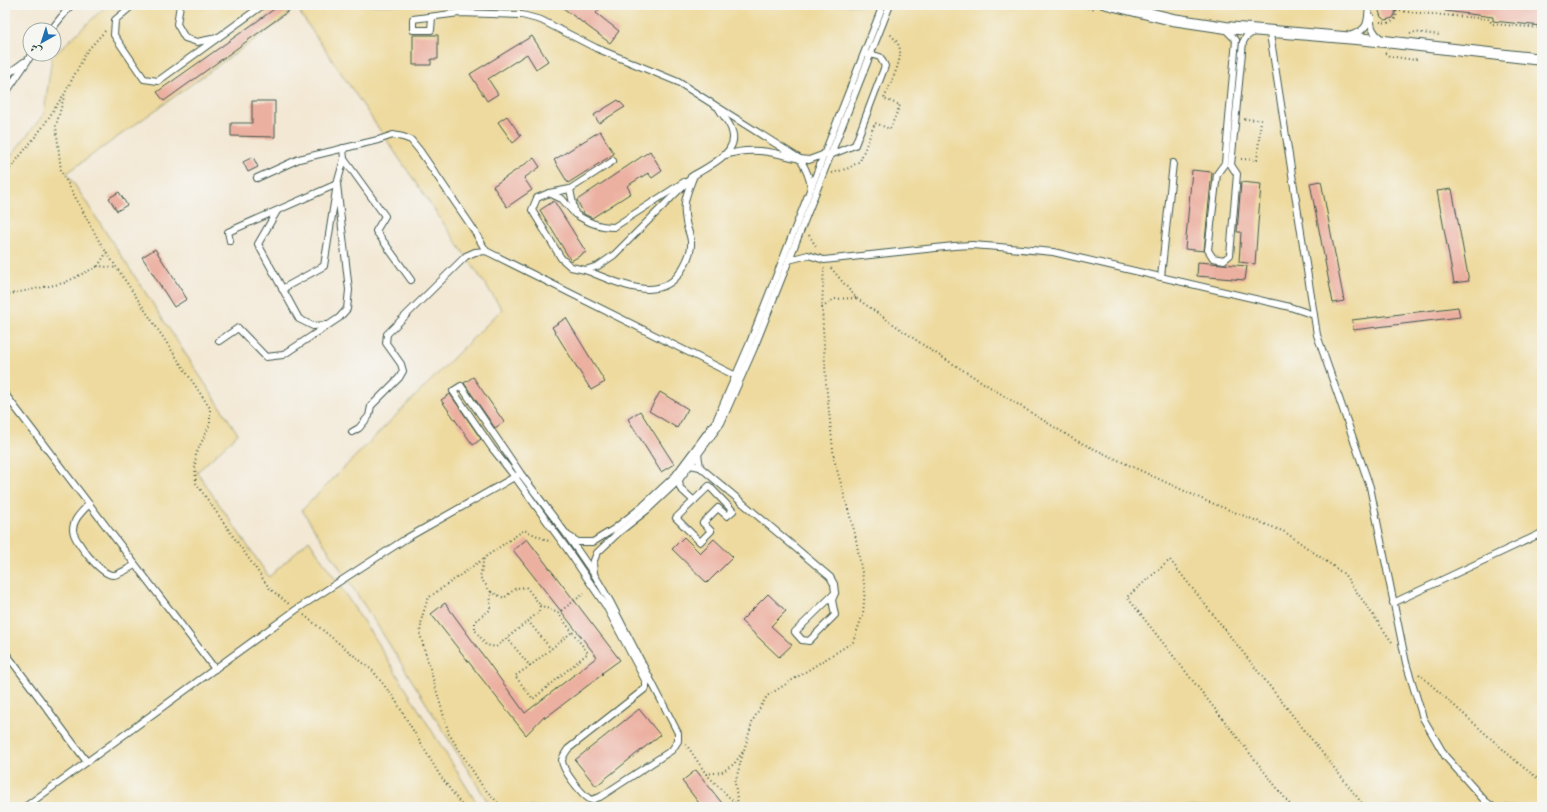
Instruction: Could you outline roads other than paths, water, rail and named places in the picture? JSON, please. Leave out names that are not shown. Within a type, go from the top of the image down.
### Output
[{"type":"lane","points":[[57,22],[71,5]]},
{"type":"lane","points":[[133,5],[115,20],[114,36],[144,79],[158,81],[263,5]]},
{"type":"lane","points":[[180,5],[177,24],[185,38],[197,42],[219,37]]},
{"type":"lane","points":[[594,574],[593,563],[597,553],[679,480],[721,424],[803,226],[862,59],[883,5]]},
{"type":"lane","points":[[567,535],[578,542],[593,542],[614,529],[644,506],[675,476],[716,421],[736,376],[811,189],[828,155],[890,5]]},
{"type":"lane","points":[[1103,5],[1172,22],[1226,30],[1367,42],[1542,62]]},
{"type":"lane","points":[[1123,5],[1173,16],[1226,25],[1382,39],[1542,57]]},
{"type":"lane","points":[[1351,36],[1363,31],[1367,25],[1369,5]]},
{"type":"lane","points":[[1373,5],[1370,24],[1374,33],[1382,39]]},
{"type":"lane","points":[[432,17],[459,13],[522,15],[541,20],[596,48],[678,82],[800,159],[810,180],[811,189]]},
{"type":"lane","points":[[1226,30],[1236,40],[1225,163],[1217,174],[1208,250],[1213,258],[1224,260],[1230,255],[1237,174],[1231,164],[1243,42],[1246,37],[1253,32]]},
{"type":"lane","points":[[1270,34],[1317,335],[1370,487],[1406,663],[1423,718],[1445,756],[1485,801],[1493,807]]},
{"type":"lane","points":[[548,193],[562,199],[575,214],[589,223],[602,227],[614,227],[726,154],[737,150],[759,150],[809,160],[855,146],[885,66],[880,57],[870,54],[862,59]]},
{"type":"lane","points":[[5,76],[24,62]]},
{"type":"lane","points":[[5,94],[26,62]]},
{"type":"lane","points":[[718,108],[732,131],[733,143],[726,154]]},
{"type":"lane","points":[[257,178],[299,159],[393,135],[403,136],[411,140],[420,151],[468,221],[486,251]]},
{"type":"lane","points":[[282,289],[324,266],[337,184],[344,159],[343,148]]},
{"type":"lane","points":[[344,159],[385,216],[376,231],[411,280]]},
{"type":"lane","points":[[613,161],[570,189],[548,193],[537,198],[532,210],[561,258],[571,267],[585,270],[638,289],[657,289],[671,283],[688,260],[692,243],[686,221],[684,201],[694,175]]},
{"type":"lane","points":[[1161,278],[1173,163]]},
{"type":"lane","points":[[585,270],[598,266],[614,255],[694,175]]},
{"type":"lane","points":[[230,241],[228,232],[337,184]]},
{"type":"lane","points":[[219,341],[238,328],[266,357],[283,355],[339,318],[347,309],[349,290],[337,184]]},
{"type":"lane","points":[[570,189],[575,214]]},
{"type":"lane","points":[[277,211],[258,244],[299,319],[313,326],[328,325]]},
{"type":"lane","points":[[789,260],[808,256],[824,260],[972,245],[1053,252],[1290,307],[1314,315]]},
{"type":"lane","points":[[352,432],[359,428],[369,416],[371,406],[400,378],[403,371],[401,364],[386,342],[387,334],[466,256],[475,252],[486,251],[736,376]]},
{"type":"lane","points":[[567,535],[518,475],[492,448],[454,391],[462,386],[518,475],[606,606],[646,682],[646,688],[568,749],[562,759],[563,767],[584,796],[591,800],[600,797],[672,750],[678,741],[678,733],[611,603],[594,574],[567,535]]},
{"type":"lane","points":[[5,394],[8,402],[89,504],[215,669]]},
{"type":"lane","points":[[698,454],[700,467]]},
{"type":"lane","points":[[690,465],[700,467],[830,577],[834,584],[835,593],[832,600],[835,615],[809,641],[802,640],[795,632],[835,593]]},
{"type":"lane","points":[[25,807],[297,610],[407,538],[518,475]]},
{"type":"lane","points":[[679,480],[680,488],[694,501]]},
{"type":"lane","points":[[709,486],[733,511],[727,516],[718,508],[703,523],[711,531],[700,542],[676,518],[694,501],[709,486]]},
{"type":"lane","points":[[670,488],[680,488]]},
{"type":"lane","points":[[89,504],[75,520],[73,530],[76,538],[100,570],[114,576],[135,565]]},
{"type":"lane","points":[[1393,603],[1542,533]]},
{"type":"lane","points":[[5,652],[87,762]]}]
